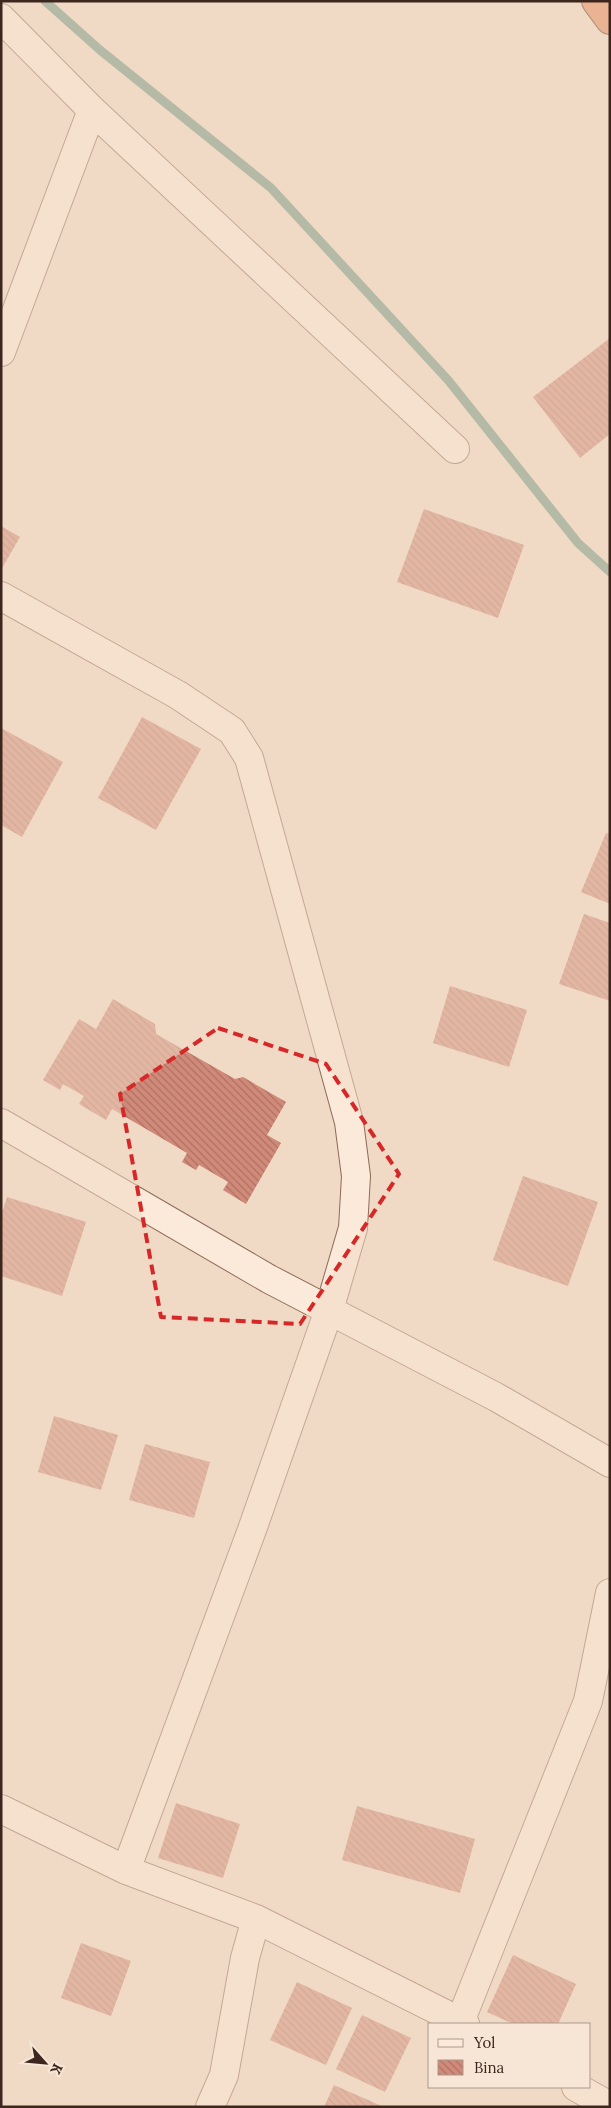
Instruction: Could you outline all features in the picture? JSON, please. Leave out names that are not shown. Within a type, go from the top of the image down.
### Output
[{"type":"highway","points":[[596,1],[610,20]]},
{"type":"street","points":[[1,18],[92,110],[455,449]]},
{"type":"street","points":[[1,352],[92,110]]},
{"type":"street","points":[[1,596],[178,695],[232,731],[249,758],[350,1122],[356,1176],[353,1228],[329,1310],[254,1527],[126,1870]]},
{"type":"street","points":[[1,1123],[269,1279],[496,1397],[610,1463]]},
{"type":"street","points":[[1,1809],[126,1870],[256,1919],[463,2023],[588,1701],[610,1593]]},
{"type":"street","points":[[210,2107],[224,2075],[245,1958],[256,1919]]},
{"type":"street","points":[[578,2088],[610,2106]]},
{"type":"highlighted area","points":[[218,1028],[326,1064],[399,1174],[300,1324],[161,1317],[120,1094]]},
{"type":"building","points":[[610,338],[610,434],[580,458],[533,397]]},
{"type":"building","points":[[424,509],[524,545],[498,618],[397,582]]},
{"type":"building","points":[[1,526],[20,537],[1,570]]},
{"type":"building","points":[[142,717],[201,749],[156,830],[98,798]]},
{"type":"building","points":[[1,728],[63,762],[22,837],[1,825]]},
{"type":"building","points":[[606,833],[610,834],[610,904],[581,892]]},
{"type":"building","points":[[584,914],[610,923],[610,1001],[559,984]]},
{"type":"building","points":[[450,986],[527,1010],[509,1067],[433,1043]]},
{"type":"building","points":[[113,999],[155,1024],[156,1034],[235,1079],[243,1077],[286,1102],[267,1135],[281,1143],[246,1204],[223,1190],[228,1182],[199,1165],[196,1170],[182,1162],[187,1153],[112,1109],[106,1120],[79,1104],[84,1096],[63,1084],[60,1090],[43,1080],[79,1019],[96,1029]]},
{"type":"building","points":[[523,1176],[598,1202],[568,1286],[493,1260]]},
{"type":"building","points":[[7,1197],[86,1222],[62,1296],[1,1276],[1,1216]]},
{"type":"building","points":[[54,1416],[118,1435],[101,1490],[38,1472]]},
{"type":"building","points":[[145,1444],[210,1462],[194,1518],[129,1500]]},
{"type":"building","points":[[176,1803],[240,1824],[223,1878],[158,1858]]},
{"type":"building","points":[[357,1806],[475,1839],[460,1893],[342,1860]]},
{"type":"building","points":[[81,1943],[131,1961],[111,2016],[61,1998]]},
{"type":"building","points":[[513,1955],[576,1984],[558,2023],[511,2023],[487,2012]]},
{"type":"building","points":[[297,1982],[352,2008],[326,2065],[270,2040]]},
{"type":"building","points":[[362,2015],[411,2038],[385,2092],[336,2069]]},
{"type":"building","points":[[334,2085],[384,2107],[324,2107]]},
{"type":"waterway","points":[[45,1],[100,50],[271,188],[448,380],[578,543],[610,572]]}]
